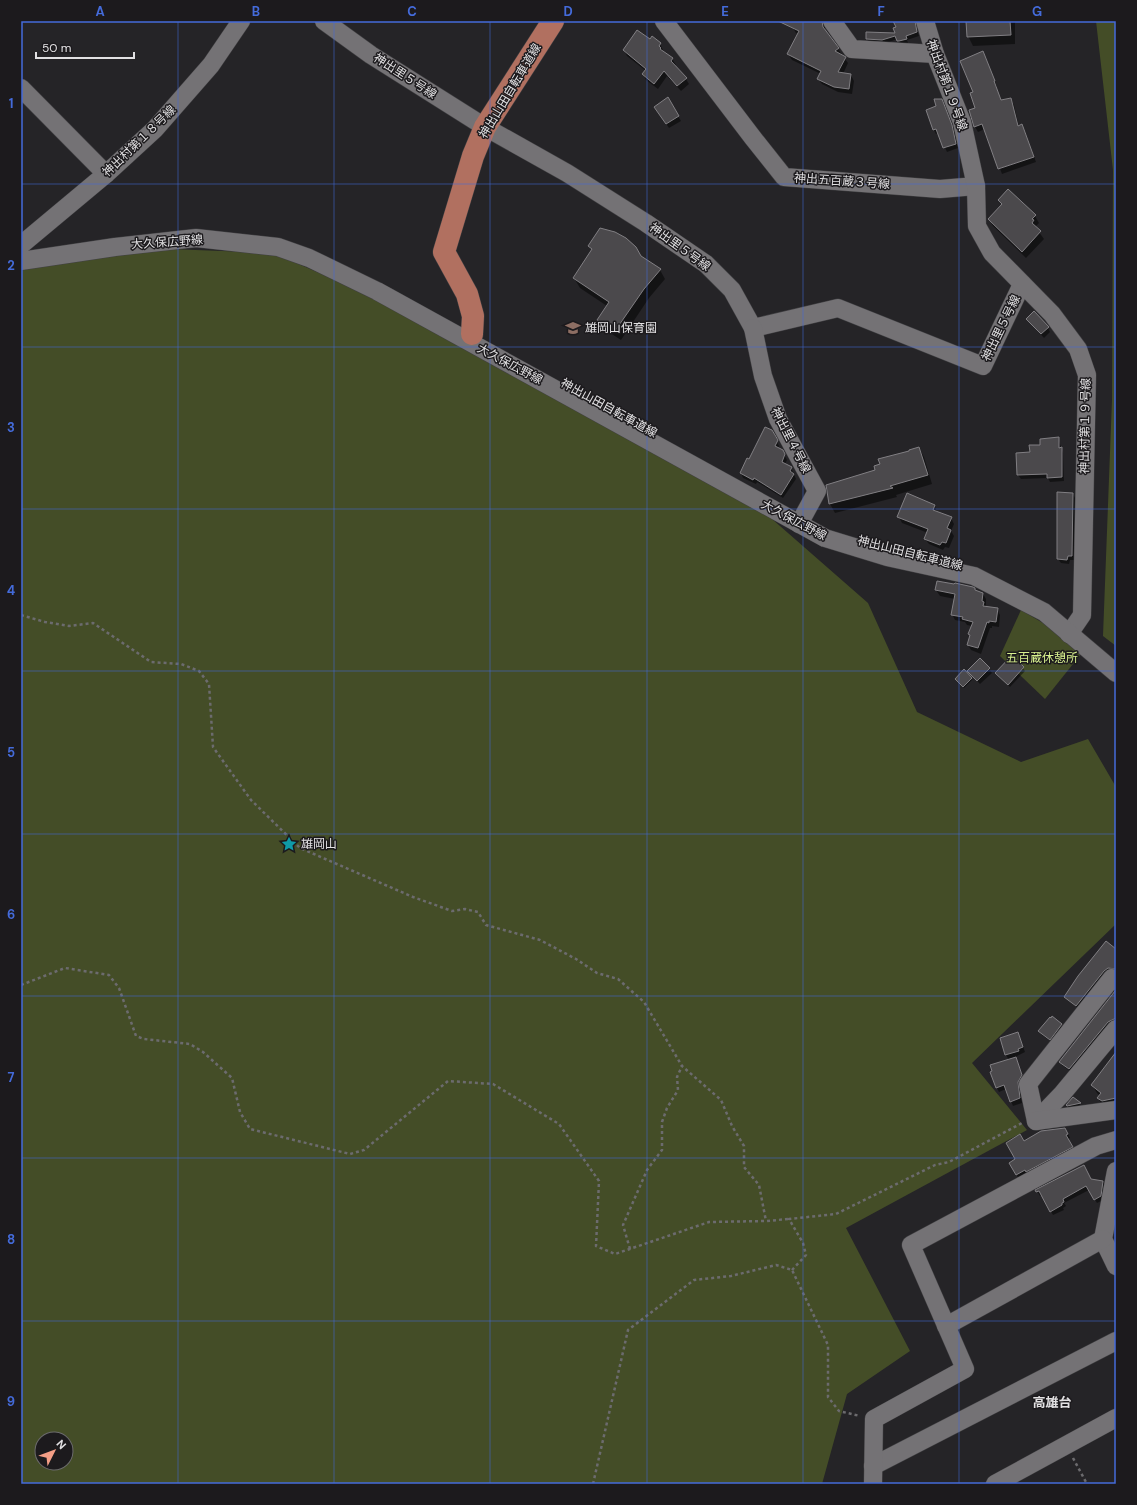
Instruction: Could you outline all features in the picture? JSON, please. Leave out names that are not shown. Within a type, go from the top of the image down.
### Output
[{"type":"main road","name":"神出山田自転車道線","points":[[472,339],[473,316],[467,294],[444,252],[472,156],[485,127],[553,21]]},
{"type":"street","name":"神出村第１８号線","points":[[21,245],[106,174],[154,129],[206,71],[241,21]]},
{"type":"street","name":"神出里５号線","points":[[324,21],[371,55],[485,127],[567,173],[646,222],[706,264],[732,290],[753,328],[838,308],[982,366],[1022,284]]},
{"type":"street","name":"神出五百蔵３号線","points":[[664,21],[784,177],[940,189],[976,186]]},
{"type":"street","points":[[832,21],[852,48],[935,54]]},
{"type":"street","name":"神出村第１９号線","points":[[925,21],[935,54],[962,122],[976,186],[977,226],[992,253],[1052,314],[1078,349],[1087,375],[1082,615],[1069,634]]},
{"type":"street","points":[[21,88],[106,174]]},
{"type":"street","name":"大久保広野線","points":[[21,261],[115,246],[196,238],[278,247],[309,258],[472,339],[824,538],[887,556],[974,576],[1044,612],[1116,673]]},
{"type":"street","name":"神出里４号線","points":[[753,328],[763,376],[778,419],[817,492],[799,524]]},
{"type":"street","points":[[1036,1121],[1028,1084],[1112,978],[1116,981]]},
{"type":"street","points":[[1036,1121],[1062,1094],[1116,1029]]},
{"type":"street","points":[[1036,1121],[1116,1110]]},
{"type":"street","points":[[1116,1140],[1096,1146],[911,1245],[965,1369],[874,1419],[873,1475],[1116,1341]]},
{"type":"street","points":[[1116,1171],[1103,1239],[1116,1266]]},
{"type":"street","points":[[946,1326],[1103,1239]]},
{"type":"street","points":[[995,1484],[1116,1418]]},
{"type":"path","points":[[21,615],[45,622],[69,626],[93,623],[151,662],[181,664],[199,670],[209,684],[213,747],[251,800],[300,848],[413,897],[452,911],[465,909],[478,912],[486,925],[540,940],[597,972],[618,980],[644,1002],[682,1066],[721,1100],[732,1126],[744,1146],[744,1167],[759,1185],[766,1221]]},
{"type":"path","points":[[21,985],[65,968],[109,975],[118,988],[136,1036],[144,1039],[190,1044],[204,1052],[232,1078],[240,1112],[250,1129],[350,1154],[364,1150],[448,1081],[493,1084],[559,1124],[599,1181],[596,1246],[614,1254],[709,1222],[766,1221],[836,1214],[935,1165],[949,1162],[1020,1124],[1036,1121]]},
{"type":"path","points":[[630,1249],[623,1225],[647,1170],[662,1150],[662,1122],[667,1108],[678,1090],[677,1077],[682,1066]]},
{"type":"path","points":[[789,1219],[803,1243],[806,1255],[792,1270]]},
{"type":"path","points":[[593,1484],[628,1330],[694,1280],[731,1276],[776,1265],[792,1270],[828,1345],[828,1397],[839,1411],[874,1419]]},
{"type":"path","points":[[1066,1445],[1087,1484]]},
{"type":"green space","points":[[1096,21],[1116,21],[1116,646],[1103,636],[1112,400],[1113,170]]},
{"type":"green space","points":[[115,247],[273,253],[373,296],[764,512],[868,603],[917,712],[1021,762],[1088,739],[1116,787],[1116,924],[972,1063],[1027,1130],[846,1228],[910,1351],[847,1394],[822,1484],[21,1484],[21,269]]},
{"type":"green space","name":"五百蔵休憩所","points":[[1021,610],[1048,626],[1081,654],[1045,699],[1000,656]]},
{"type":"building","points":[[778,21],[822,21],[823,27],[839,48],[835,51],[846,57],[838,72],[851,74],[849,89],[834,87],[817,79],[821,71],[787,54],[799,31]]},
{"type":"building","points":[[893,21],[915,21],[917,32],[906,36],[907,39],[899,41],[897,41],[895,36],[882,40],[866,39],[866,32],[895,33],[893,28],[896,27]]},
{"type":"building","points":[[966,21],[1010,21],[1011,35],[967,37]]},
{"type":"building","points":[[637,30],[650,39],[652,36],[661,43],[659,46],[661,48],[660,49],[673,58],[671,61],[687,78],[677,86],[664,71],[654,84],[642,74],[646,69],[623,50]]},
{"type":"building","points":[[983,51],[1001,100],[1011,98],[1018,126],[1022,124],[1034,157],[998,169],[982,124],[974,127],[969,110],[975,108],[970,93],[973,92],[960,61]]},
{"type":"building","points":[[668,97],[679,116],[666,124],[654,107]]},
{"type":"building","points":[[934,99],[942,99],[952,125],[956,144],[943,148],[936,129],[933,130],[926,110],[936,106]]},
{"type":"building","points":[[1008,189],[1036,215],[1032,219],[1034,220],[1032,223],[1041,231],[1022,252],[988,219],[1002,204],[998,200]]},
{"type":"building","points":[[600,228],[615,232],[626,238],[636,247],[641,256],[661,269],[644,289],[615,331],[597,320],[609,302],[573,278],[592,249],[588,246]]},
{"type":"building","points":[[1034,311],[1049,327],[1041,334],[1026,319]]},
{"type":"building","points":[[765,427],[772,430],[778,440],[775,446],[783,450],[785,454],[782,462],[792,467],[790,471],[794,474],[781,495],[754,478],[753,480],[740,473],[747,458],[749,459]]},
{"type":"building","points":[[1059,437],[1059,448],[1062,447],[1062,477],[1047,478],[1047,474],[1017,475],[1016,453],[1030,452],[1029,445],[1040,445],[1040,439]]},
{"type":"building","points":[[919,447],[928,475],[890,486],[893,488],[829,504],[826,485],[875,470],[874,466],[880,464],[878,459]]},
{"type":"building","points":[[1057,492],[1073,493],[1072,556],[1068,556],[1067,560],[1057,559]]},
{"type":"building","points":[[907,493],[935,505],[933,510],[952,517],[947,528],[951,530],[946,543],[942,542],[940,545],[924,539],[928,529],[897,517]]},
{"type":"building","points":[[937,581],[973,587],[975,590],[983,593],[983,606],[998,608],[996,622],[987,622],[978,648],[967,645],[970,635],[968,634],[973,622],[962,619],[963,617],[951,615],[955,594],[935,590]]},
{"type":"building","points":[[1012,655],[1024,667],[1008,685],[995,673]]},
{"type":"building","points":[[980,658],[990,668],[977,681],[967,671]]},
{"type":"building","points":[[964,669],[972,678],[963,687],[955,679]]},
{"type":"building","points":[[1106,941],[1116,949],[1116,969],[1108,968],[1104,971],[1076,1006],[1064,997],[1078,976]]},
{"type":"building","points":[[1115,991],[1116,1018],[1108,1022],[1069,1069],[1059,1062]]},
{"type":"building","points":[[1052,1016],[1062,1024],[1050,1040],[1038,1031]]},
{"type":"building","points":[[1018,1032],[1023,1047],[1018,1049],[1019,1051],[1005,1055],[1000,1038]]},
{"type":"building","points":[[1116,1052],[1116,1098],[1102,1101],[1097,1098],[1101,1093],[1091,1085]]},
{"type":"building","points":[[1016,1057],[1022,1075],[1018,1082],[1020,1098],[1010,1102],[1004,1085],[996,1088],[990,1072],[992,1071],[990,1065]]},
{"type":"building","points":[[1073,1097],[1081,1103],[1067,1106],[1066,1105]]},
{"type":"building","points":[[1065,1128],[1068,1134],[1066,1135],[1073,1147],[1026,1172],[1025,1170],[1016,1175],[1009,1163],[1015,1159],[1006,1143],[1020,1134],[1024,1141],[1041,1131]]},
{"type":"building","points":[[1084,1165],[1091,1179],[1103,1181],[1101,1196],[1094,1200],[1086,1186],[1063,1199],[1064,1202],[1062,1205],[1050,1212],[1039,1191],[1036,1192],[1035,1190]]},
{"type":"place","name":"雄岡山保育園","points":[[573,328]]},
{"type":"place","name":"雄岡山","points":[[289,844]]},
{"type":"district","name":"高雄台","points":[[1052,1402]]}]
